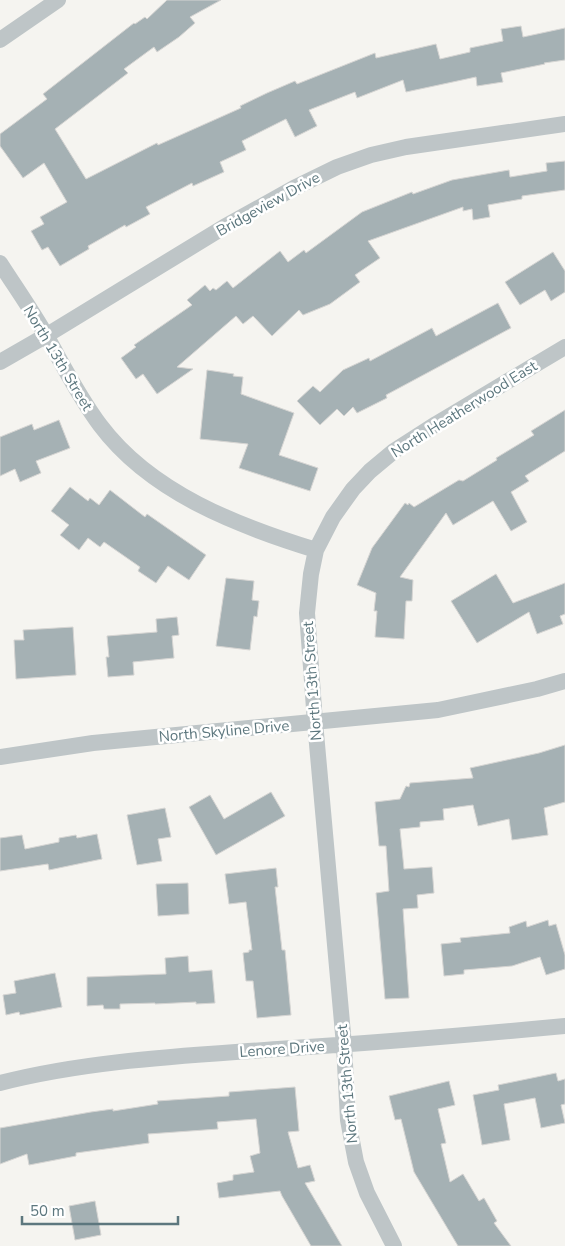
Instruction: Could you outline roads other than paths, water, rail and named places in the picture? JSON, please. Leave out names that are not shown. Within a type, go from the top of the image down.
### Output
[{"type":"street","points":[[0,40],[58,0]]},
{"type":"street","name":"Bridgeview Drive","points":[[0,362],[224,227],[294,188],[337,167],[371,155],[406,147],[565,124]]},
{"type":"street","name":"North 13th Street","points":[[0,263],[47,335],[82,400],[120,448],[138,464],[170,487],[213,512],[271,537],[316,550],[311,574],[307,614],[344,1045],[348,1120],[356,1162],[367,1193],[394,1246]]},
{"type":"street","name":"North Heatherwood East","points":[[316,550],[333,517],[353,489],[381,460],[436,424],[565,347]]},
{"type":"street","name":"North Skyline Drive","points":[[0,757],[93,743],[438,710],[510,696],[565,681]]},
{"type":"street","name":"Lenore Drive","points":[[0,1083],[30,1075],[83,1066],[565,1026]]}]
